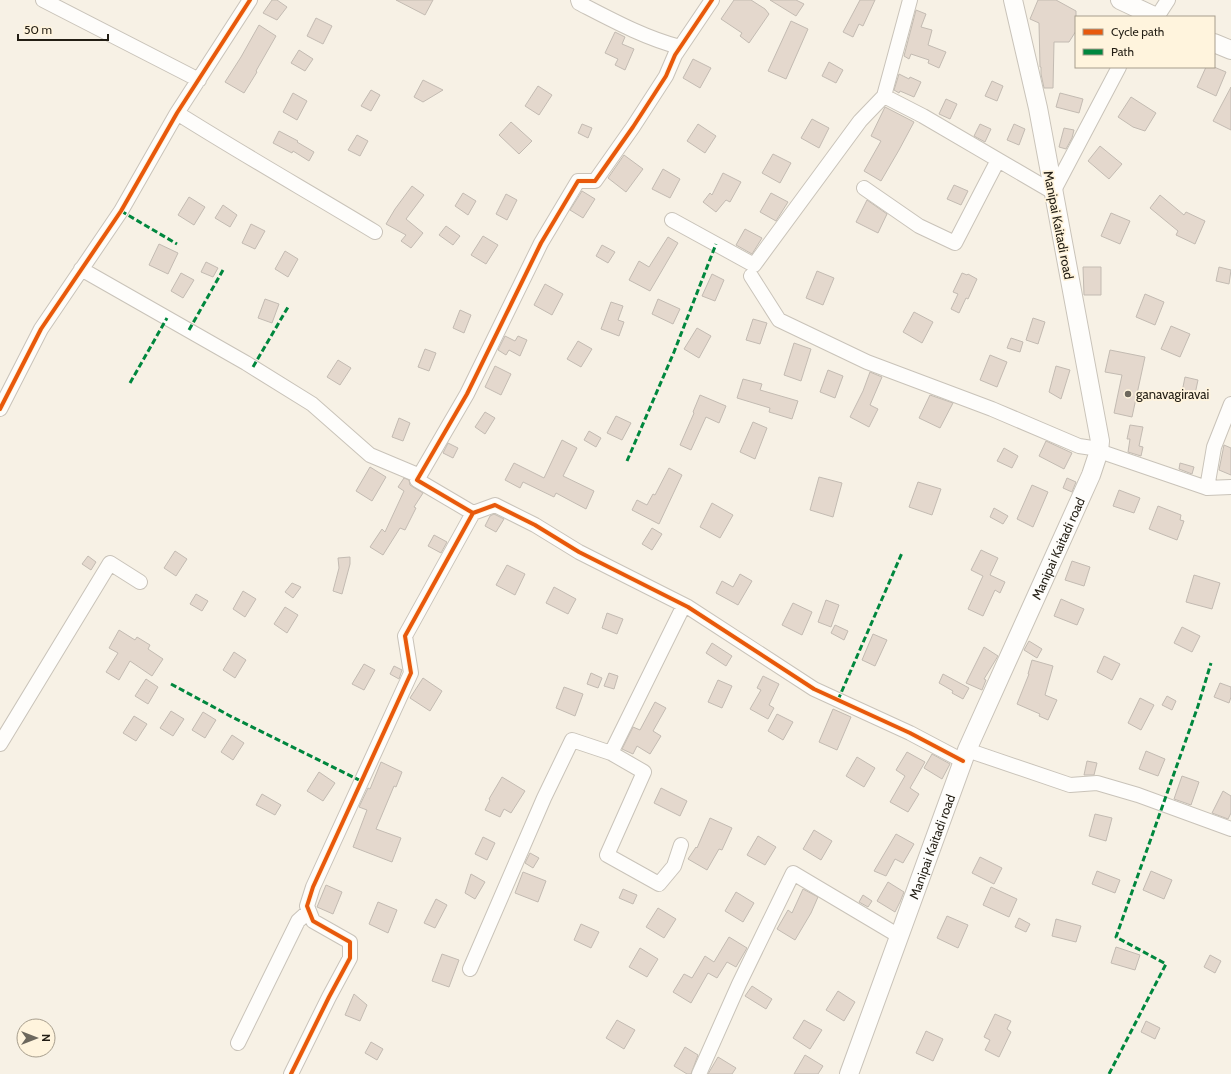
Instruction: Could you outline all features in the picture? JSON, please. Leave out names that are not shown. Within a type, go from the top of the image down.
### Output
[{"type":"main road","name":"Manipai Kaitadi road","points":[[849,1074],[965,755],[1091,475],[1099,450],[1100,441],[1038,108],[1013,0]]},
{"type":"main road","points":[[1120,0],[1152,16]]},
{"type":"main road","points":[[1215,44],[1231,50]]},
{"type":"street","points":[[43,0],[199,80]]},
{"type":"street","points":[[0,409],[41,329],[121,211],[177,113],[250,0]]},
{"type":"street","points":[[578,0],[579,3],[625,26],[680,47]]},
{"type":"street","points":[[473,513],[418,480],[467,394],[541,243],[578,181],[595,181],[633,127],[666,76],[675,55],[712,0]]},
{"type":"street","points":[[672,220],[754,265],[860,121],[884,96],[910,0]]},
{"type":"street","points":[[1152,16],[1168,0]]},
{"type":"street","points":[[884,96],[923,116],[1053,192],[1118,68]]},
{"type":"street","points":[[177,113],[251,159],[299,185],[375,232]]},
{"type":"street","points":[[864,188],[919,226],[955,243],[998,160]]},
{"type":"street","points":[[81,269],[246,363],[312,404],[370,455],[420,476]]},
{"type":"street","points":[[751,276],[779,320],[867,362],[992,409],[1079,446],[1099,450],[1207,488],[1231,487]]},
{"type":"street","points":[[1207,488],[1214,447],[1231,404]]},
{"type":"street","points":[[291,1074],[350,958],[350,942],[313,921],[307,906],[313,887],[411,673],[405,636],[473,513],[495,505],[535,525],[579,552],[684,605],[814,689],[910,733],[965,755],[1070,785],[1097,783],[1138,795],[1231,829]]},
{"type":"street","points":[[0,744],[110,563],[140,582]]},
{"type":"street","points":[[611,754],[684,605]]},
{"type":"street","points":[[470,969],[535,819],[572,740],[611,754],[644,772],[607,855],[659,884],[674,866],[682,845]]},
{"type":"street","points":[[699,1074],[739,984],[793,873],[899,936]]},
{"type":"street","points":[[238,1044],[298,921],[309,911]]},
{"type":"building","points":[[272,0],[277,0],[287,7],[277,20],[263,13]]},
{"type":"building","points":[[396,0],[433,0],[425,15]]},
{"type":"building","points":[[734,0],[751,0],[765,9],[769,14],[749,43],[740,36],[742,33],[721,19]]},
{"type":"building","points":[[770,0],[796,0],[804,4],[796,16]]},
{"type":"building","points":[[860,0],[875,0],[863,26],[859,24],[853,37],[843,32]]},
{"type":"building","points":[[1038,0],[1056,0],[1076,11],[1075,33],[1069,42],[1054,42],[1053,88],[1044,88],[1040,67],[1039,23],[1030,19]]},
{"type":"building","points":[[916,10],[926,14],[921,27],[932,30],[928,45],[946,52],[939,68],[928,63],[929,60],[911,54],[909,59],[904,56]]},
{"type":"building","points":[[316,18],[332,26],[323,44],[307,36]]},
{"type":"building","points":[[791,21],[808,29],[786,79],[768,71]]},
{"type":"building","points":[[259,25],[276,36],[244,93],[225,82]]},
{"type":"building","points":[[615,32],[625,37],[622,44],[634,49],[625,70],[615,65],[618,59],[605,53]]},
{"type":"building","points":[[299,50],[313,59],[305,71],[291,63]]},
{"type":"building","points":[[693,59],[711,68],[700,88],[683,78]]},
{"type":"building","points":[[829,62],[843,70],[836,83],[822,76]]},
{"type":"building","points":[[1215,67],[1226,72],[1216,96],[1197,87],[1206,68]]},
{"type":"building","points":[[899,74],[909,79],[910,77],[921,82],[914,97],[894,90]]},
{"type":"building","points":[[423,80],[443,90],[423,102],[414,97]]},
{"type":"building","points":[[992,81],[1003,86],[997,101],[985,96]]},
{"type":"building","points":[[538,86],[552,95],[539,115],[525,106]]},
{"type":"building","points":[[1231,87],[1231,130],[1213,121]]},
{"type":"building","points":[[371,90],[380,95],[371,111],[361,106]]},
{"type":"building","points":[[293,93],[307,101],[297,120],[283,112]]},
{"type":"building","points":[[1060,93],[1083,99],[1079,113],[1056,107]]},
{"type":"building","points":[[1131,97],[1156,113],[1145,131],[1133,127],[1118,117]]},
{"type":"building","points":[[946,99],[957,104],[950,119],[939,114]]},
{"type":"building","points":[[885,107],[914,122],[881,181],[864,171],[881,141],[871,136]]},
{"type":"building","points":[[812,119],[829,128],[819,148],[801,138]]},
{"type":"building","points":[[511,122],[532,141],[519,154],[499,135]]},
{"type":"building","points":[[582,124],[592,128],[588,138],[578,133]]},
{"type":"building","points":[[698,124],[716,136],[705,153],[687,141]]},
{"type":"building","points":[[980,124],[991,129],[985,142],[974,136]]},
{"type":"building","points":[[1014,124],[1025,129],[1019,145],[1007,140]]},
{"type":"building","points":[[1064,128],[1074,130],[1072,138],[1066,149],[1059,147]]},
{"type":"building","points":[[279,131],[298,141],[297,142],[314,152],[309,161],[293,151],[292,153],[273,143]]},
{"type":"building","points":[[357,135],[368,141],[360,156],[348,150]]},
{"type":"building","points":[[1100,146],[1122,164],[1109,179],[1088,161]]},
{"type":"building","points":[[773,154],[791,163],[780,183],[762,173]]},
{"type":"building","points":[[624,155],[643,169],[626,192],[608,178]]},
{"type":"building","points":[[663,169],[680,179],[670,198],[652,189]]},
{"type":"building","points":[[723,173],[741,182],[730,202],[726,200],[716,212],[703,202],[710,193],[712,195]]},
{"type":"building","points":[[954,185],[968,191],[961,205],[947,199]]},
{"type":"building","points":[[412,186],[424,195],[406,219],[423,233],[411,248],[401,241],[406,235],[386,224]]},
{"type":"building","points":[[582,191],[595,199],[583,218],[570,210]]},
{"type":"building","points":[[463,193],[476,201],[468,215],[455,206]]},
{"type":"building","points":[[771,193],[788,202],[776,221],[760,212]]},
{"type":"building","points":[[506,194],[517,200],[507,220],[496,214]]},
{"type":"building","points":[[1160,195],[1184,215],[1186,212],[1205,221],[1195,244],[1176,235],[1178,231],[1150,208]]},
{"type":"building","points":[[189,197],[205,207],[194,225],[178,215]]},
{"type":"building","points":[[867,200],[887,214],[878,233],[856,222]]},
{"type":"building","points":[[223,205],[237,215],[230,227],[215,218]]},
{"type":"building","points":[[1111,213],[1130,221],[1120,244],[1101,236]]},
{"type":"building","points":[[251,224],[265,231],[255,249],[242,243]]},
{"type":"building","points":[[446,226],[460,236],[453,245],[439,235]]},
{"type":"building","points":[[745,229],[762,238],[752,254],[736,245]]},
{"type":"building","points":[[483,236],[498,245],[486,264],[471,255]]},
{"type":"building","points":[[668,237],[678,243],[650,291],[629,280],[639,261],[649,267]]},
{"type":"building","points":[[159,244],[178,253],[168,274],[149,265]]},
{"type":"building","points":[[602,245],[615,252],[608,263],[596,256]]},
{"type":"building","points":[[285,251],[298,259],[288,277],[275,269]]},
{"type":"building","points":[[206,262],[218,268],[213,277],[201,272]]},
{"type":"building","points":[[1083,267],[1101,267],[1101,295],[1084,295]]},
{"type":"building","points":[[1219,267],[1231,270],[1229,284],[1216,281]]},
{"type":"building","points":[[817,271],[834,278],[823,305],[806,298]]},
{"type":"building","points":[[181,273],[194,280],[183,298],[171,291]]},
{"type":"building","points":[[962,273],[968,274],[977,279],[968,299],[966,298],[959,313],[951,309],[958,294],[953,292]]},
{"type":"building","points":[[712,274],[724,280],[715,301],[702,296]]},
{"type":"building","points":[[545,284],[563,294],[552,315],[534,305]]},
{"type":"building","points":[[1145,294],[1164,302],[1155,325],[1136,317]]},
{"type":"building","points":[[265,299],[279,304],[272,323],[258,318]]},
{"type":"building","points":[[658,299],[680,309],[673,324],[652,314]]},
{"type":"building","points":[[611,302],[623,306],[618,320],[624,322],[619,336],[601,329]]},
{"type":"building","points":[[460,310],[471,315],[464,333],[453,328]]},
{"type":"building","points":[[914,312],[933,322],[922,343],[903,332]]},
{"type":"building","points":[[1033,318],[1045,322],[1038,344],[1026,340]]},
{"type":"building","points":[[753,319],[767,323],[760,344],[746,340]]},
{"type":"building","points":[[1171,326],[1190,334],[1180,357],[1161,349]]},
{"type":"building","points":[[697,328],[711,336],[699,358],[684,349]]},
{"type":"building","points":[[505,336],[515,341],[518,336],[527,340],[520,356],[509,350],[506,355],[498,350]]},
{"type":"building","points":[[1011,338],[1023,342],[1020,352],[1007,348]]},
{"type":"building","points":[[578,341],[592,349],[581,367],[567,359]]},
{"type":"building","points":[[794,343],[811,349],[801,381],[784,375]]},
{"type":"building","points":[[425,349],[436,353],[429,371],[418,367]]},
{"type":"building","name":"ganavagiravai","points":[[1110,350],[1145,357],[1132,417],[1114,413],[1122,375],[1105,372]]},
{"type":"building","points":[[990,355],[1007,362],[997,387],[980,380]]},
{"type":"building","points":[[338,360],[351,368],[340,385],[327,377]]},
{"type":"building","points":[[495,366],[511,374],[501,395],[485,387]]},
{"type":"building","points":[[1056,366],[1070,370],[1061,399],[1049,392]]},
{"type":"building","points":[[828,370],[843,376],[835,398],[820,392]]},
{"type":"building","points":[[870,372],[882,377],[870,405],[878,409],[869,427],[850,417],[863,391]]},
{"type":"building","points":[[1185,377],[1198,380],[1195,394],[1182,392]]},
{"type":"building","points":[[743,379],[762,384],[760,390],[798,401],[792,419],[769,412],[770,408],[737,398]]},
{"type":"building","points":[[700,395],[726,406],[719,423],[706,417],[691,450],[680,445]]},
{"type":"building","points":[[930,395],[953,403],[940,428],[919,418]]},
{"type":"building","points":[[485,412],[495,418],[485,434],[475,427]]},
{"type":"building","points":[[616,416],[631,423],[622,440],[607,433]]},
{"type":"building","points":[[399,418],[410,423],[403,441],[392,437]]},
{"type":"building","points":[[753,422],[767,428],[755,459],[740,452]]},
{"type":"building","points":[[1130,425],[1143,427],[1139,446],[1143,447],[1141,456],[1128,452],[1130,439],[1127,439]]},
{"type":"building","points":[[589,431],[601,438],[596,447],[584,440]]},
{"type":"building","points":[[562,440],[577,448],[563,476],[594,491],[586,509],[556,493],[554,497],[523,482],[520,488],[505,480],[514,463],[544,478]]},
{"type":"building","points":[[1046,441],[1072,453],[1064,469],[1039,456]]},
{"type":"building","points":[[448,443],[458,448],[453,458],[443,453]]},
{"type":"building","points":[[1224,445],[1231,448],[1231,475],[1219,470]]},
{"type":"building","points":[[1004,448],[1018,456],[1012,468],[997,461]]},
{"type":"building","points":[[1180,463],[1194,467],[1192,474],[1179,469]]},
{"type":"building","points":[[370,467],[386,477],[372,501],[356,491]]},
{"type":"building","points":[[669,468],[682,475],[659,524],[632,510],[637,500],[647,505],[653,494],[655,495]]},
{"type":"building","points":[[819,477],[842,483],[833,517],[810,510]]},
{"type":"building","points":[[404,478],[409,480],[410,485],[423,493],[414,507],[416,508],[405,530],[400,528],[383,555],[370,547],[382,529],[385,532],[404,491],[398,487]]},
{"type":"building","points":[[1067,478],[1076,482],[1072,492],[1063,488]]},
{"type":"building","points":[[918,482],[941,489],[932,515],[909,507]]},
{"type":"building","points":[[1032,485],[1048,492],[1033,527],[1017,519]]},
{"type":"building","points":[[1119,490],[1140,498],[1134,513],[1113,506]]},
{"type":"building","points":[[712,503],[733,515],[720,538],[700,527]]},
{"type":"building","points":[[1158,506],[1181,515],[1180,520],[1184,521],[1177,540],[1149,529]]},
{"type":"building","points":[[994,508],[1008,516],[1003,524],[990,517]]},
{"type":"building","points":[[494,514],[504,519],[496,532],[485,526],[490,516]]},
{"type":"building","points":[[652,528],[662,534],[652,550],[642,544]]},
{"type":"building","points":[[434,535],[447,542],[441,553],[428,546]]},
{"type":"building","points":[[981,550],[998,558],[990,575],[1005,582],[1000,593],[995,590],[983,616],[968,609],[983,576],[971,570]]},
{"type":"building","points":[[175,551],[187,559],[176,576],[164,568]]},
{"type":"building","points":[[88,556],[96,562],[91,570],[82,564]]},
{"type":"building","points":[[350,557],[350,564],[342,594],[333,591],[339,568],[338,558]]},
{"type":"building","points":[[1072,561],[1090,567],[1084,586],[1065,580]]},
{"type":"building","points":[[507,565],[525,574],[515,595],[496,585]]},
{"type":"building","points":[[740,574],[752,581],[738,605],[716,593],[722,581],[733,587]]},
{"type":"building","points":[[1194,575],[1220,583],[1212,609],[1186,602]]},
{"type":"building","points":[[292,583],[301,587],[293,598],[285,592]]},
{"type":"building","points":[[554,587],[576,599],[568,614],[546,603]]},
{"type":"building","points":[[243,591],[256,599],[245,617],[233,609]]},
{"type":"building","points":[[196,594],[208,601],[202,611],[190,604]]},
{"type":"building","points":[[1061,599],[1084,609],[1077,625],[1054,616]]},
{"type":"building","points":[[826,600],[839,605],[831,627],[818,622]]},
{"type":"building","points":[[793,603],[812,612],[802,635],[782,625]]},
{"type":"building","points":[[285,607],[298,615],[287,633],[274,624]]},
{"type":"building","points":[[607,613],[623,619],[617,634],[602,628]]},
{"type":"building","points":[[835,625],[848,631],[844,640],[831,633]]},
{"type":"building","points":[[1182,627],[1200,636],[1192,652],[1174,643]]},
{"type":"building","points":[[119,630],[135,640],[137,637],[150,645],[148,649],[163,659],[152,676],[130,661],[119,680],[106,672],[118,653],[109,648]]},
{"type":"building","points":[[873,634],[887,640],[875,666],[862,660]]},
{"type":"building","points":[[1029,641],[1042,649],[1037,658],[1024,650]]},
{"type":"building","points":[[712,643],[732,656],[726,666],[706,653]]},
{"type":"building","points":[[984,647],[998,656],[984,679],[986,680],[982,690],[966,683]]},
{"type":"building","points":[[234,652],[246,660],[235,678],[223,670]]},
{"type":"building","points":[[1104,656],[1120,664],[1112,680],[1097,672]]},
{"type":"building","points":[[1032,660],[1053,666],[1045,695],[1057,700],[1048,720],[1039,716],[1040,714],[1017,704],[1029,674]]},
{"type":"building","points":[[364,664],[375,670],[364,690],[352,684]]},
{"type":"building","points":[[394,666],[402,670],[399,679],[390,674]]},
{"type":"building","points":[[591,673],[602,678],[598,688],[587,684]]},
{"type":"building","points":[[609,673],[618,676],[614,689],[604,686]]},
{"type":"building","points":[[943,674],[969,688],[963,699],[939,683]]},
{"type":"building","points":[[763,676],[779,684],[769,705],[774,708],[768,719],[750,709],[761,690],[757,688]]},
{"type":"building","points":[[423,678],[442,691],[430,711],[410,698]]},
{"type":"building","points":[[146,679],[158,687],[148,704],[135,696]]},
{"type":"building","points":[[718,680],[732,686],[722,708],[708,702]]},
{"type":"building","points":[[1220,683],[1231,687],[1231,697],[1229,703],[1214,697]]},
{"type":"building","points":[[564,687],[583,694],[575,716],[556,708]]},
{"type":"building","points":[[1167,696],[1176,701],[1172,710],[1162,705]]},
{"type":"building","points":[[1140,698],[1154,705],[1141,730],[1128,723]]},
{"type":"building","points":[[655,702],[666,708],[653,731],[661,736],[650,754],[637,746],[633,754],[622,749],[633,727],[640,730]]},
{"type":"building","points":[[833,709],[851,717],[837,750],[819,742]]},
{"type":"building","points":[[171,711],[184,719],[173,736],[160,728]]},
{"type":"building","points":[[203,712],[216,720],[205,738],[192,730]]},
{"type":"building","points":[[777,714],[793,722],[783,740],[768,731]]},
{"type":"building","points":[[134,716],[147,724],[136,741],[123,733]]},
{"type":"building","points":[[232,735],[244,743],[233,760],[221,752]]},
{"type":"building","points":[[1146,751],[1165,759],[1158,776],[1139,769]]},
{"type":"building","points":[[907,752],[925,762],[910,788],[919,794],[908,812],[890,802],[905,776],[896,770]]},
{"type":"building","points":[[932,754],[950,764],[942,779],[924,768]]},
{"type":"building","points":[[857,757],[875,768],[864,787],[846,776]]},
{"type":"building","points":[[1087,761],[1097,763],[1094,775],[1084,775]]},
{"type":"building","points":[[381,762],[402,772],[396,787],[394,786],[376,829],[401,838],[392,862],[353,847],[367,810],[359,807],[368,788],[370,789]]},
{"type":"building","points":[[319,772],[335,783],[323,801],[307,791]]},
{"type":"building","points":[[1182,776],[1199,782],[1191,805],[1174,799]]},
{"type":"building","points":[[502,777],[525,791],[511,813],[504,809],[500,817],[485,810],[490,800],[489,799]]},
{"type":"building","points":[[661,788],[687,801],[680,816],[654,803]]},
{"type":"building","points":[[1223,791],[1231,796],[1231,813],[1228,819],[1212,813]]},
{"type":"building","points":[[262,794],[281,805],[275,815],[256,805]]},
{"type":"building","points":[[1095,814],[1112,818],[1106,841],[1089,836]]},
{"type":"building","points":[[710,818],[732,828],[722,850],[719,849],[707,870],[688,859],[696,847],[697,848]]},
{"type":"building","points":[[814,830],[832,841],[821,860],[803,849]]},
{"type":"building","points":[[896,834],[914,844],[903,863],[895,859],[886,876],[874,871]]},
{"type":"building","points":[[758,836],[776,847],[765,865],[747,855]]},
{"type":"building","points":[[483,837],[495,843],[487,860],[475,854]]},
{"type":"building","points":[[530,853],[539,858],[533,868],[525,863]]},
{"type":"building","points":[[980,857],[1002,868],[994,884],[972,873]]},
{"type":"building","points":[[1097,871],[1120,880],[1115,893],[1092,884]]},
{"type":"building","points":[[1151,871],[1172,880],[1164,899],[1143,890]]},
{"type":"building","points":[[523,872],[546,881],[538,902],[515,893]]},
{"type":"building","points":[[471,874],[485,882],[475,899],[465,893]]},
{"type":"building","points":[[888,882],[904,892],[895,912],[877,901]]},
{"type":"building","points":[[326,885],[342,892],[333,914],[317,907]]},
{"type":"building","points":[[991,887],[1017,899],[1009,917],[983,905]]},
{"type":"building","points":[[623,889],[637,895],[633,904],[619,898]]},
{"type":"building","points":[[803,889],[818,897],[811,913],[795,940],[777,929],[788,910],[792,913]]},
{"type":"building","points":[[736,892],[754,903],[743,922],[725,911]]},
{"type":"building","points":[[863,895],[872,901],[868,907],[859,902]]},
{"type":"building","points":[[436,899],[447,905],[435,928],[424,923]]},
{"type":"building","points":[[378,902],[397,910],[388,933],[369,924]]},
{"type":"building","points":[[658,908],[676,919],[664,938],[646,927]]},
{"type":"building","points":[[947,916],[968,925],[958,948],[937,938]]},
{"type":"building","points":[[1019,918],[1030,924],[1026,932],[1015,927]]},
{"type":"building","points":[[1056,919],[1081,926],[1076,942],[1052,936]]},
{"type":"building","points":[[581,924],[599,932],[591,948],[574,940]]},
{"type":"building","points":[[729,937],[747,948],[736,967],[727,962],[717,978],[708,973],[691,1003],[673,992],[684,974],[692,978],[705,956],[714,962]]},
{"type":"building","points":[[1116,947],[1140,955],[1135,970],[1111,963]]},
{"type":"building","points":[[640,948],[658,959],[647,977],[629,967]]},
{"type":"building","points":[[442,954],[459,960],[449,987],[432,981]]},
{"type":"building","points":[[1210,955],[1221,961],[1215,973],[1204,967]]},
{"type":"building","points":[[752,986],[772,999],[766,1009],[745,996]]},
{"type":"building","points":[[838,991],[855,1002],[844,1021],[826,1010]]},
{"type":"building","points":[[354,994],[367,1005],[360,1021],[345,1015]]},
{"type":"building","points":[[995,1014],[1011,1021],[1007,1029],[1011,1032],[999,1057],[985,1050],[990,1040],[984,1037]]},
{"type":"building","points":[[617,1020],[635,1030],[624,1049],[606,1038]]},
{"type":"building","points":[[804,1020],[822,1030],[810,1049],[793,1038]]},
{"type":"building","points":[[1146,1021],[1160,1028],[1155,1039],[1141,1032]]},
{"type":"building","points":[[926,1031],[943,1039],[933,1061],[916,1053]]},
{"type":"building","points":[[371,1042],[383,1049],[377,1060],[365,1053]]},
{"type":"building","points":[[685,1047],[698,1055],[691,1074],[687,1074],[674,1066]]},
{"type":"building","points":[[805,1055],[823,1066],[818,1074],[794,1074]]},
{"type":"building","points":[[718,1057],[736,1068],[732,1074],[708,1074]]},
{"type":"marked path","points":[[121,211],[177,244]]},
{"type":"marked path","points":[[627,461],[674,352],[716,244]]},
{"type":"marked path","points":[[189,330],[223,270]]},
{"type":"marked path","points":[[253,367],[288,307]]},
{"type":"marked path","points":[[130,383],[167,318]]},
{"type":"marked path","points":[[838,700],[902,553]]},
{"type":"marked path","points":[[1109,1074],[1166,964],[1116,937],[1198,706],[1211,663]]},
{"type":"marked path","points":[[171,684],[232,717],[361,781]]},
{"type":"cycle path","points":[[0,409],[41,329],[121,211],[177,113],[250,0]]},
{"type":"cycle path","points":[[712,0],[675,55],[666,76],[633,127],[595,181],[578,181],[541,243],[467,394],[417,480],[473,513],[495,505],[535,525],[579,552],[688,607],[814,689],[910,733],[963,761]]},
{"type":"cycle path","points":[[291,1074],[350,958],[350,942],[313,921],[307,906],[313,887],[411,673],[405,636],[473,513]]},
{"type":"place","name":"ganavagiravai","points":[[1128,394]]}]
